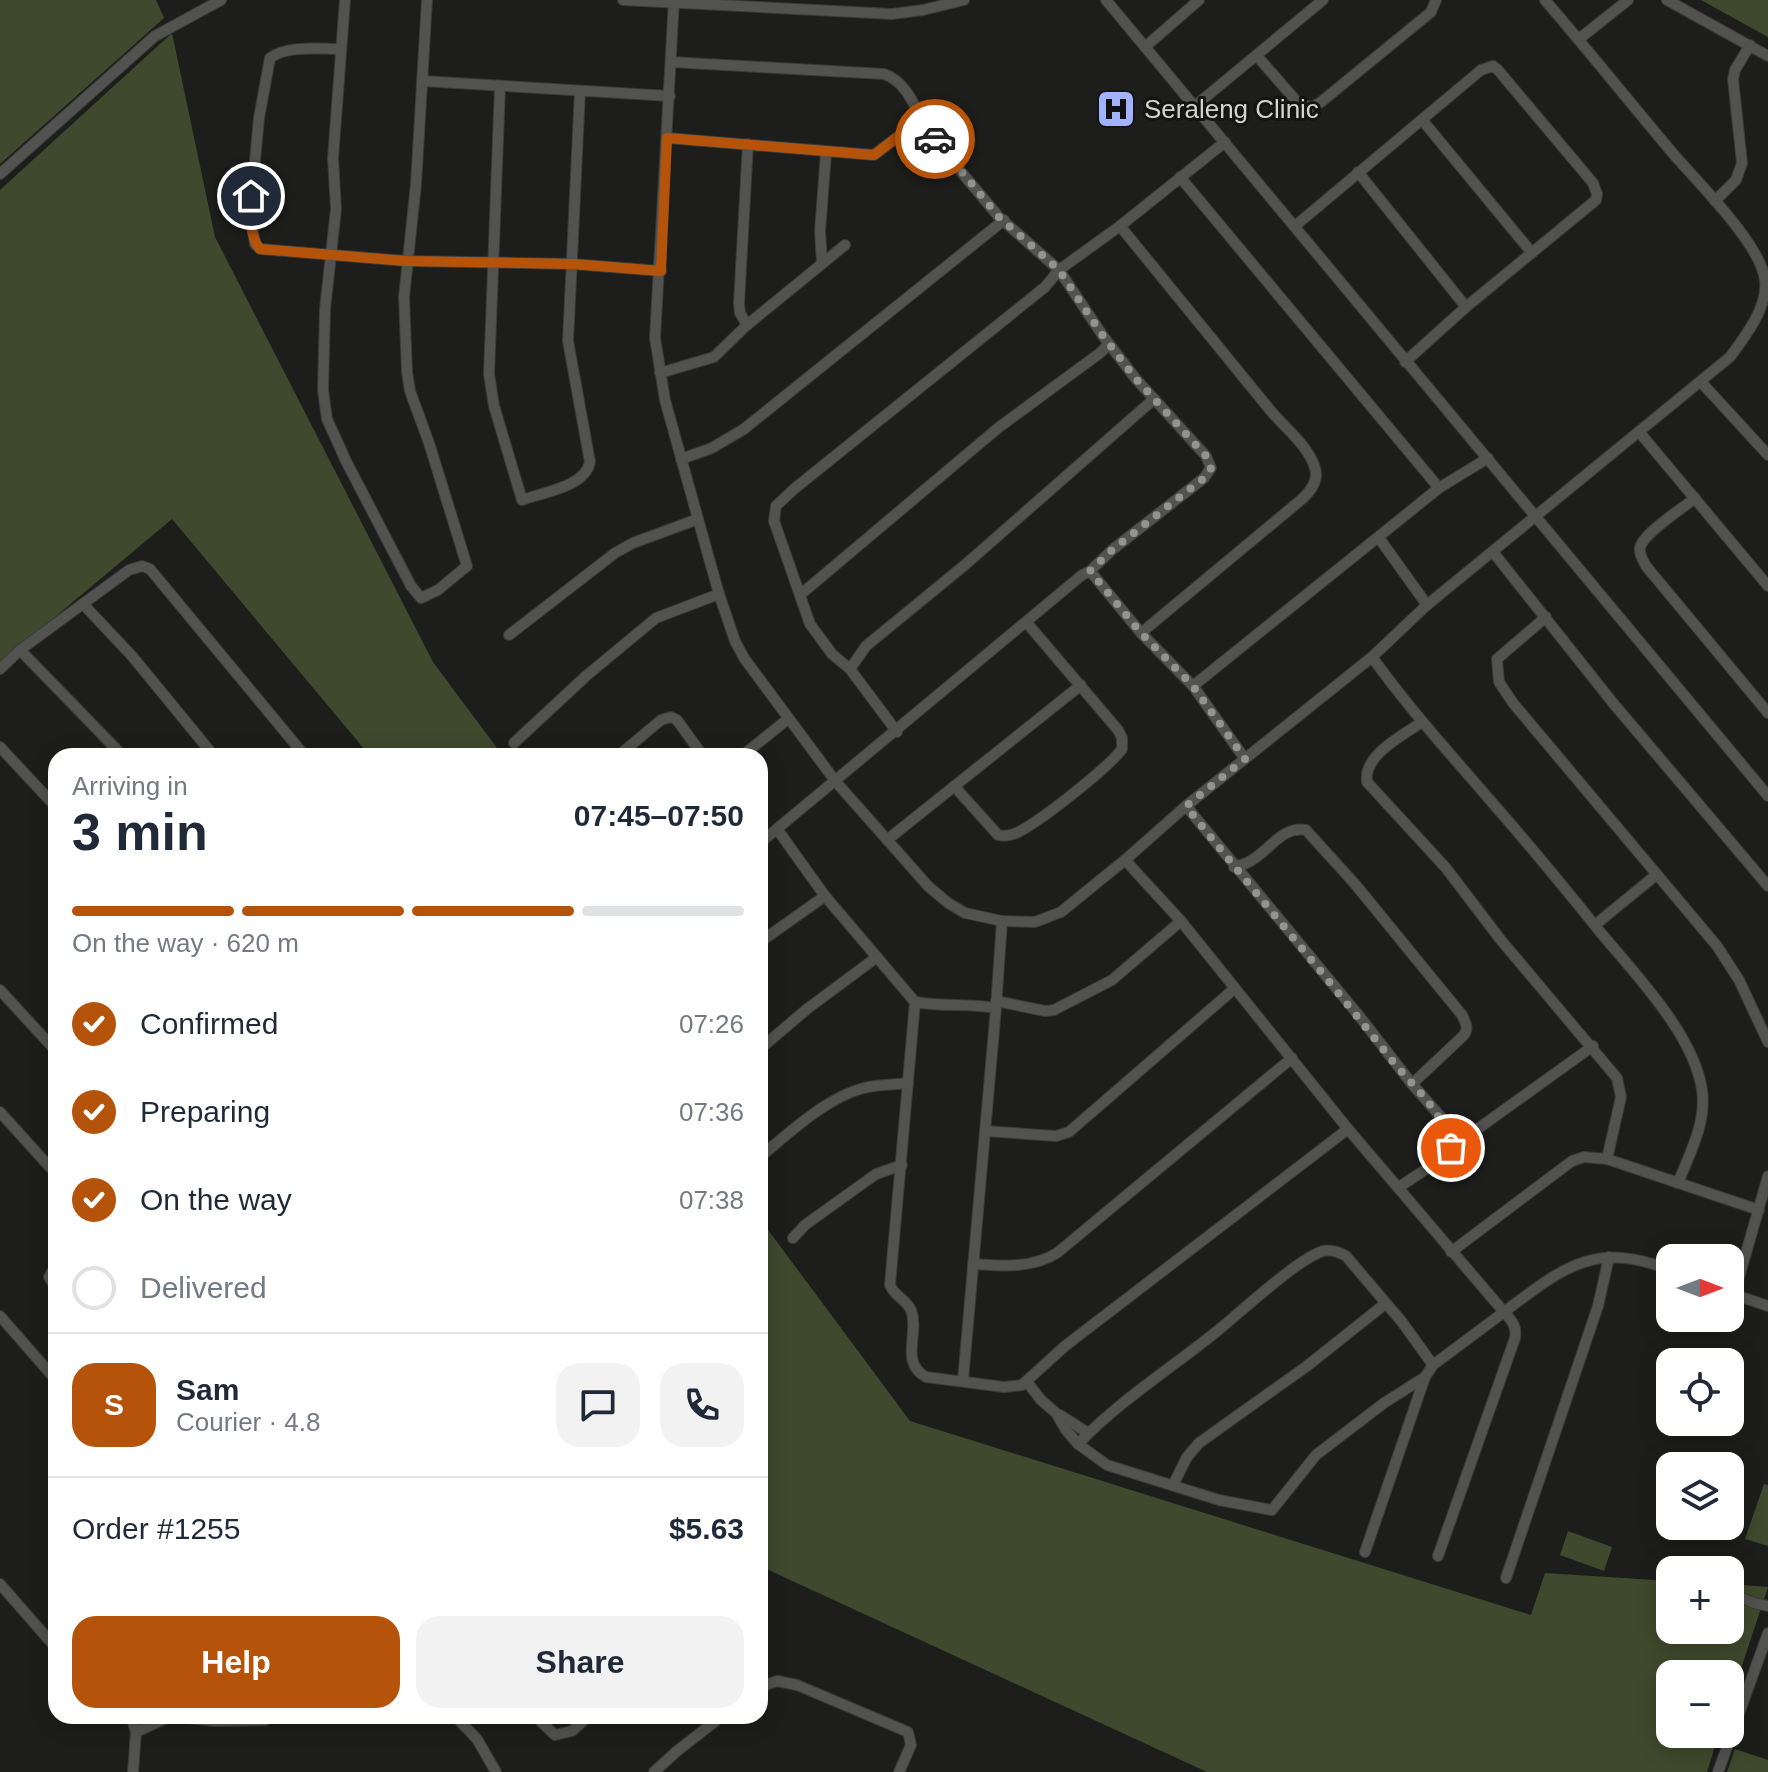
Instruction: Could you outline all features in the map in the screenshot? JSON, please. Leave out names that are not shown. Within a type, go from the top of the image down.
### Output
[{"type":"street","points":[[0,174],[155,36],[221,0]]},
{"type":"street","points":[[345,0],[333,158],[336,209],[329,254],[323,390],[327,419],[362,495],[411,586],[421,598],[438,590],[467,566],[410,391],[404,297],[416,184],[427,0]]},
{"type":"street","points":[[623,0],[892,14],[964,0]]},
{"type":"street","points":[[1106,0],[1768,796]]},
{"type":"street","points":[[1145,47],[1199,0]]},
{"type":"street","points":[[1196,105],[1323,0]]},
{"type":"street","points":[[1257,56],[1299,104],[1312,107],[1431,12],[1436,0]]},
{"type":"street","points":[[673,2],[661,271],[655,338],[660,373],[681,459],[735,641],[744,658],[836,782],[928,886],[965,913],[1002,921],[1035,922],[1061,912],[1186,806],[1372,657],[1427,605],[1701,382],[1730,357],[1758,313],[1765,293],[1763,268],[1755,253],[1715,201],[1545,0]]},
{"type":"street","points":[[1579,39],[1628,0]]},
{"type":"street","points":[[1667,0],[1768,56]]},
{"type":"street","points":[[1715,201],[1740,173],[1742,147],[1733,79],[1750,45]]},
{"type":"street","points":[[341,49],[308,48],[270,58],[259,118],[250,214],[255,244],[260,249],[406,261],[573,264],[661,271]]},
{"type":"street","points":[[671,62],[884,74],[897,79],[952,161],[1004,220],[1059,270],[1109,344],[1206,456],[1211,468],[1209,474],[1112,550],[768,836]]},
{"type":"street","points":[[1295,226],[1481,70],[1493,66],[1583,172],[1596,190],[1596,200],[1466,307],[1405,362]]},
{"type":"street","points":[[422,81],[670,96]]},
{"type":"street","points":[[500,87],[489,374],[494,406],[522,500],[578,480],[587,473],[590,462],[568,341],[580,91]]},
{"type":"street","points":[[667,138],[874,155],[921,119]]},
{"type":"street","points":[[1423,121],[1532,253]]},
{"type":"street","points":[[897,732],[850,669],[832,654],[810,624],[774,521],[776,506],[1045,287],[1059,270],[1120,226],[1225,142]]},
{"type":"street","points":[[747,325],[740,313],[739,303],[748,144]]},
{"type":"street","points":[[822,263],[820,231],[826,153]]},
{"type":"street","points":[[1358,172],[1466,307]]},
{"type":"street","points":[[1180,177],[1439,488]]},
{"type":"street","points":[[681,459],[712,448],[744,429],[1004,220]]},
{"type":"street","points":[[1120,226],[1304,448],[1315,466],[1316,476],[1310,491],[1302,499],[1141,633]]},
{"type":"street","points":[[660,373],[714,357],[747,325],[845,245]]},
{"type":"street","points":[[800,595],[998,428],[1109,344]]},
{"type":"street","points":[[1701,382],[1764,440],[1768,455]]},
{"type":"street","points":[[850,669],[866,646],[966,564],[1154,399]]},
{"type":"street","points":[[1640,433],[1768,586]]},
{"type":"street","points":[[1193,686],[1439,488],[1488,458]]},
{"type":"street","points":[[1695,498],[1645,538],[1639,550],[1640,556],[1768,713]]},
{"type":"street","points":[[509,635],[615,553],[633,543],[698,519]]},
{"type":"street","points":[[1379,538],[1427,605]]},
{"type":"street","points":[[1493,552],[1613,703],[1768,886]]},
{"type":"street","points":[[0,669],[20,650],[129,570],[142,566],[150,569],[298,748]]},
{"type":"street","points":[[1090,571],[1141,633],[1193,686],[1245,759]]},
{"type":"street","points":[[514,743],[586,676],[656,618],[719,594]]},
{"type":"street","points":[[83,604],[132,656],[207,748]]},
{"type":"street","points":[[1546,617],[1497,659],[1499,682],[1513,703],[1717,946],[1732,969],[1768,1042]]},
{"type":"street","points":[[954,786],[998,835],[1007,836],[1024,830],[1119,754],[1123,744],[1118,730],[1027,623]]},
{"type":"street","points":[[20,650],[115,748]]},
{"type":"street","points":[[1372,657],[1422,722],[1541,858],[1664,1009],[1683,1041],[1698,1074],[1703,1103],[1698,1131],[1678,1183]]},
{"type":"street","points":[[887,840],[1081,685]]},
{"type":"street","points":[[628,748],[661,720],[671,717],[677,720],[697,748]]},
{"type":"street","points":[[752,748],[788,719]]},
{"type":"street","points":[[1422,722],[1374,758],[1367,767],[1366,777],[1370,788],[1446,868],[1500,939],[1593,1046],[1620,1084],[1617,1119],[1607,1159]]},
{"type":"street","points":[[0,747],[48,798]]},
{"type":"street","points":[[1186,806],[1440,1116],[1451,1148]]},
{"type":"street","points":[[777,829],[825,896],[915,1002],[934,1006],[996,1005],[1045,1011],[1065,1006],[1112,980],[1181,921]]},
{"type":"street","points":[[1234,867],[1253,860],[1284,834],[1296,829],[1306,830],[1388,923],[1467,1025],[1462,1037],[1412,1084]]},
{"type":"street","points":[[1125,860],[1181,921],[1348,1129],[1513,1322],[1515,1338],[1438,1556]]},
{"type":"street","points":[[1595,925],[1656,875]]},
{"type":"street","points":[[768,936],[825,896]]},
{"type":"street","points":[[963,1380],[1002,921]]},
{"type":"street","points":[[768,1042],[877,957]]},
{"type":"street","points":[[985,1131],[1056,1136],[1069,1132],[1234,989]]},
{"type":"street","points":[[0,990],[48,1042]]},
{"type":"street","points":[[915,1002],[891,1289],[906,1302],[913,1314],[912,1362],[918,1372],[937,1380],[963,1380],[1004,1387],[1027,1382],[1065,1346],[1348,1129]]},
{"type":"street","points":[[1399,1187],[1593,1046]]},
{"type":"street","points":[[973,1264],[1025,1265],[1045,1261],[1292,1058]]},
{"type":"street","points":[[768,1150],[795,1127],[847,1094],[865,1088],[908,1083]]},
{"type":"street","points":[[0,1112],[48,1165]]},
{"type":"street","points":[[1451,1252],[1572,1161],[1584,1157],[1607,1159],[1759,1210]]},
{"type":"street","points":[[793,1238],[805,1225],[876,1174],[902,1165]]},
{"type":"street","points":[[1744,1257],[1768,1176]]},
{"type":"street","points":[[1078,1444],[1106,1415],[1136,1395],[1296,1268],[1322,1252],[1339,1251],[1346,1256],[1402,1322],[1433,1365]]},
{"type":"street","points":[[1506,1578],[1598,1306],[1609,1257]]},
{"type":"street","points":[[1365,1552],[1425,1377],[1433,1365],[1557,1273],[1609,1257],[1631,1257],[1656,1265]]},
{"type":"street","points":[[1744,1298],[1768,1306]]},
{"type":"street","points":[[1173,1485],[1187,1457],[1199,1443],[1307,1366],[1385,1304]]},
{"type":"street","points":[[0,1316],[48,1371]]},
{"type":"street","points":[[1056,1413],[1078,1444],[1107,1465],[1219,1500],[1272,1510],[1316,1455],[1384,1403],[1425,1377]]},
{"type":"street","points":[[1027,1382],[1056,1413],[1088,1433]]},
{"type":"street","points":[[0,1584],[48,1639]]},
{"type":"street","points":[[1744,1599],[1768,1606]]},
{"type":"street","points":[[1718,1772],[1768,1633]]},
{"type":"street","points":[[768,1684],[777,1681],[797,1685],[908,1732],[911,1745],[899,1772]]},
{"type":"street","points":[[133,1772],[136,1732],[134,1724]]},
{"type":"street","points":[[136,1732],[154,1724]]},
{"type":"street","points":[[463,1724],[477,1739],[496,1772]]},
{"type":"street","points":[[543,1724],[555,1735],[572,1731],[580,1724]]},
{"type":"street","points":[[656,1771],[712,1724]]},
{"type":"green space","points":[[0,0],[156,0],[164,18],[0,164]]},
{"type":"green space","points":[[1701,0],[1768,0],[1768,37]]},
{"type":"green space","points":[[172,33],[215,237],[433,662],[497,748],[363,748],[172,519],[0,663],[0,190]]},
{"type":"green space","points":[[768,1230],[910,1421],[1531,1615],[1545,1573],[1656,1580],[1656,1644],[1744,1644],[1744,1585],[1768,1587],[1744,1660],[1656,1660],[1656,1748],[1715,1748],[1707,1772],[1207,1772],[768,1570]]},
{"type":"green space","points":[[1764,1484],[1768,1485],[1768,1546],[1745,1539]]},
{"type":"green space","points":[[1568,1531],[1612,1547],[1604,1571],[1560,1555]]},
{"type":"green space","points":[[1735,1749],[1768,1760],[1768,1772],[1727,1772]]},
{"type":"way so far","points":[[935,139],[999,217],[1059,270],[1136,379],[1206,456],[1211,468],[1209,474],[1090,571],[1141,633],[1193,686],[1245,759],[1186,806],[1435,1109],[1444,1122],[1451,1148]]},
{"type":"place","name":"Seraleng Clinic","points":[[1116,109]]},
{"type":"route","points":[[251,196],[250,214],[255,244],[260,249],[406,261],[573,264],[661,271],[667,138],[874,155],[921,119],[935,139]]}]
